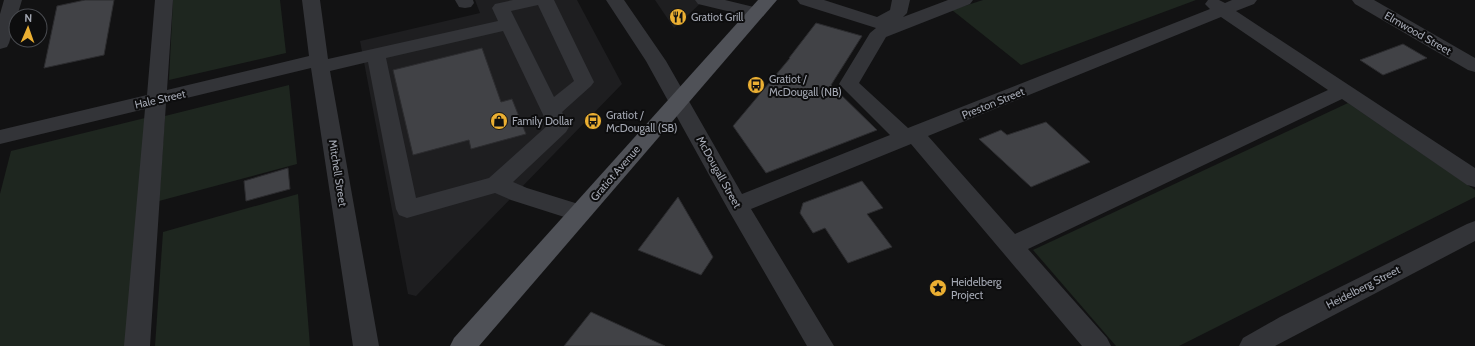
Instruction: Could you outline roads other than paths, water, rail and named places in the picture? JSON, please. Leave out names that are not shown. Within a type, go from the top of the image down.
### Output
[{"type":"main road","name":"Gratiot Avenue","points":[[463,346],[762,7]]},
{"type":"street","points":[[0,43],[13,0]]},
{"type":"street","points":[[137,346],[164,0]]},
{"type":"street","name":"Mitchell Street","points":[[312,0],[320,64],[366,346]]},
{"type":"street","points":[[376,55],[407,209],[497,184],[559,128],[501,8],[536,0]]},
{"type":"street","points":[[545,0],[584,82],[551,110]]},
{"type":"street","name":"McDougall Street","points":[[615,0],[656,61],[736,205],[821,346]]},
{"type":"street","points":[[704,0],[762,7]]},
{"type":"street","points":[[806,0],[878,23],[898,13],[901,0]]},
{"type":"street","points":[[964,0],[879,33],[849,84],[910,136],[1012,246],[1098,346]]},
{"type":"street","name":"Preston Street","points":[[736,205],[910,136],[1216,5],[1248,0]]},
{"type":"street","name":"Elmwood Street","points":[[1361,0],[1475,66]]},
{"type":"street","points":[[1216,5],[1475,179]]},
{"type":"street","name":"Hale Street","points":[[0,137],[157,99],[320,64],[376,55],[509,24]]},
{"type":"street","points":[[1012,246],[1343,91]]},
{"type":"street","points":[[497,184],[519,194],[580,213]]},
{"type":"street","name":"Heidelberg Street","points":[[1252,346],[1289,325],[1475,230]]},
{"type":"place","name":"Gratiot Grill","points":[[678,17]]},
{"type":"place","name":"Gratiot / McDougall (NB)","points":[[756,85]]},
{"type":"place","name":"Family Dollar","points":[[499,121]]},
{"type":"place","name":"Gratiot / McDougall (SB)","points":[[593,121]]},
{"type":"place","name":"Heidelberg Project","points":[[938,288]]}]
